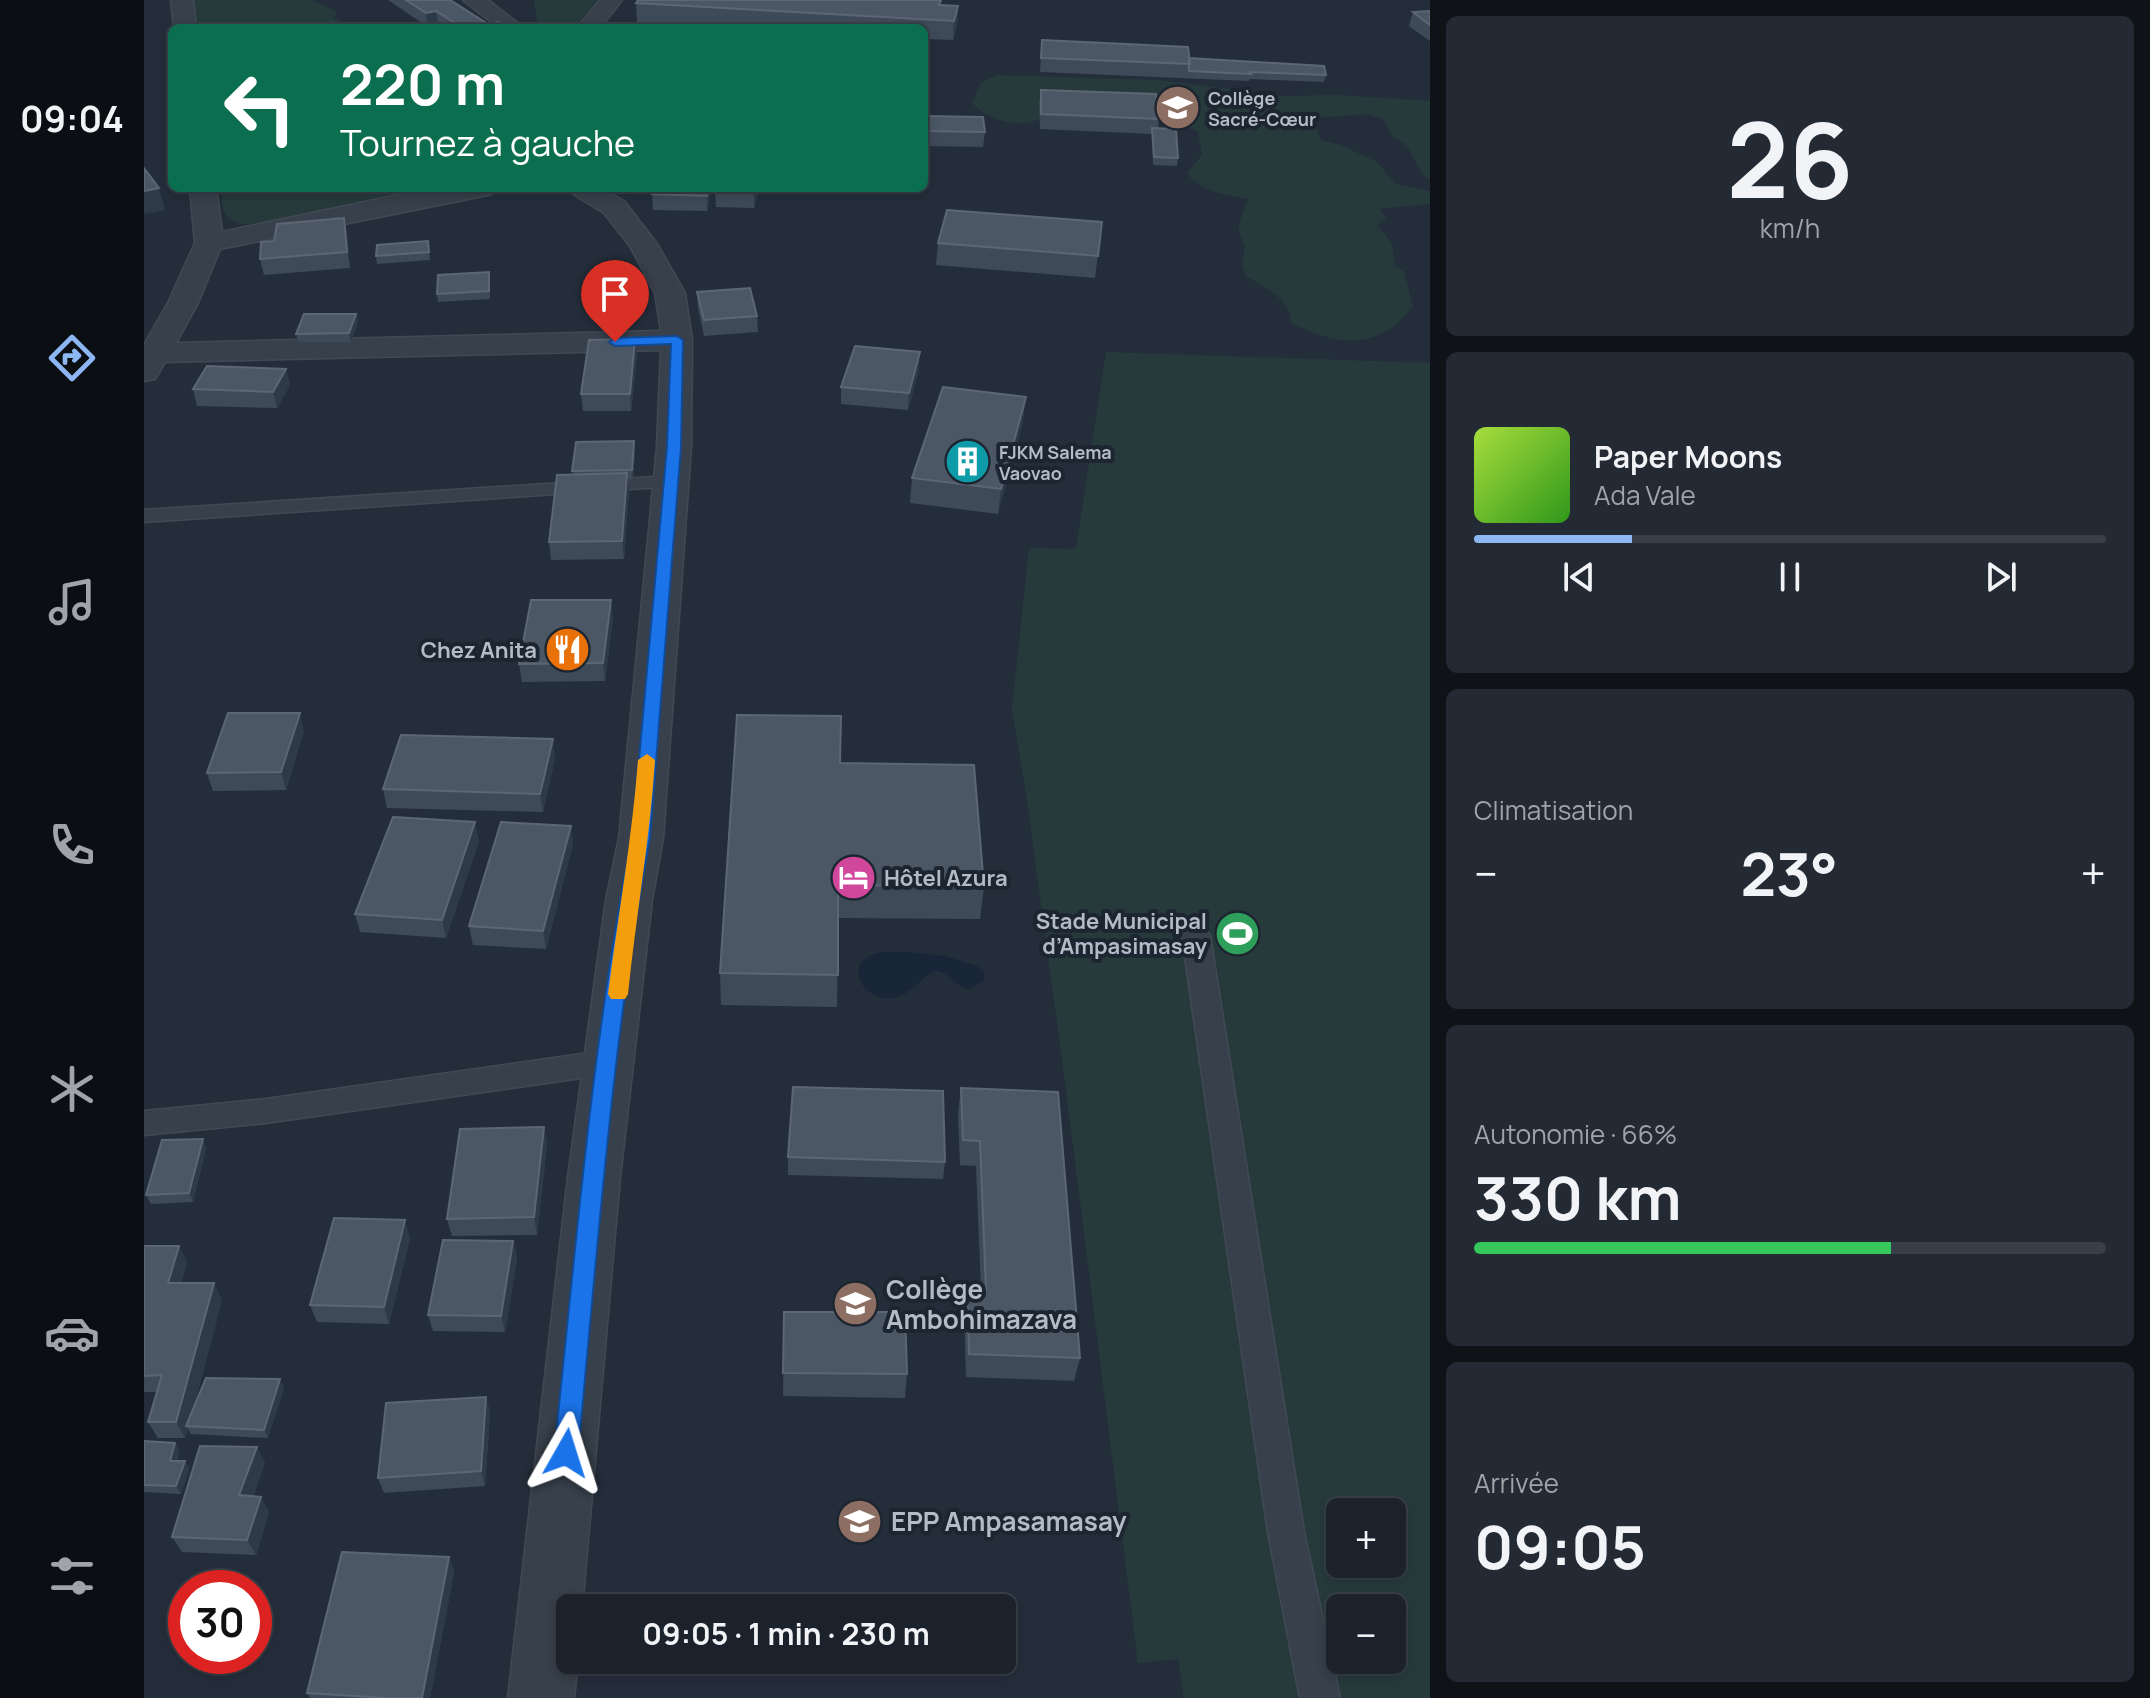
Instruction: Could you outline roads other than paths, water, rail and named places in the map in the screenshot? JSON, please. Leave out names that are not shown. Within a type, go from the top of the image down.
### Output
[{"type":"street","points":[[182,0],[185,24]]},
{"type":"street","points":[[474,0],[507,24]]},
{"type":"street","points":[[591,24],[611,0]]},
{"type":"street","points":[[521,4],[524,24]]},
{"type":"street","points":[[149,362],[183,303],[209,243],[203,192]]},
{"type":"street","points":[[209,243],[438,192]]},
{"type":"street","points":[[541,1698],[594,1177],[629,900],[641,838],[674,447],[677,340],[670,293],[643,244],[601,194]]},
{"type":"street","points":[[149,362],[677,340]]},
{"type":"lane","points":[[144,516],[284,510],[533,487],[669,482]]},
{"type":"lane","points":[[1196,936],[1286,1532],[1320,1698]]},
{"type":"lane","points":[[144,1123],[266,1111],[610,1062]]},
{"type":"water","points":[[882,952],[945,956],[977,966],[984,972],[984,980],[969,990],[935,971],[900,996],[888,998],[868,991],[859,974],[866,958]]},
{"type":"place","name":"Collège Sacré-Cœur","points":[[1177,108]]},
{"type":"place","name":"FJKM Salema Vaovao","points":[[968,462]]},
{"type":"place","name":"Chez Anita","points":[[568,650]]},
{"type":"place","name":"Hôtel Azura","points":[[853,878]]},
{"type":"place","name":"Stade Municipal d’Ampasimasay","points":[[1238,934]]},
{"type":"place","name":"Collège Ambohimazava","points":[[855,1304]]},
{"type":"place","name":"EPP Ampasamasay","points":[[860,1521]]}]
